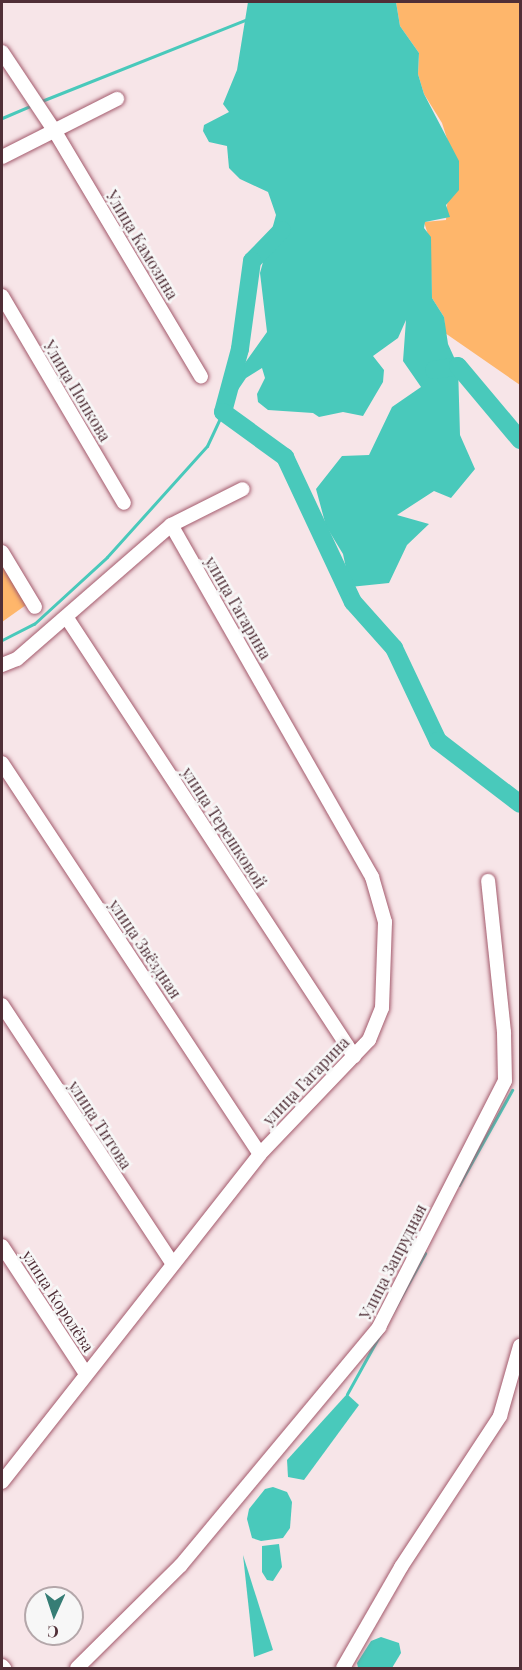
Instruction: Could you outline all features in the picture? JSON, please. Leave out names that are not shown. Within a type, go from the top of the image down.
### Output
[{"type":"street","name":"Улица Камозина","points":[[2,52],[35,105],[54,130],[201,376]]},
{"type":"street","points":[[2,157],[117,99]]},
{"type":"street","name":"Улица Попкова","points":[[2,296],[124,503]]},
{"type":"street","points":[[2,665],[17,659],[67,618],[171,525],[243,489]]},
{"type":"street","name":"улица Гагарина","points":[[2,1482],[260,1154],[369,1040],[382,1008],[385,922],[378,893],[354,843],[171,525]]},
{"type":"street","points":[[2,552],[35,607]]},
{"type":"street","name":"улица Терешковой","points":[[67,618],[354,1056]]},
{"type":"street","name":"улица Звёздная","points":[[2,763],[260,1154]]},
{"type":"street","name":"Улица Запрудная","points":[[77,1668],[181,1565],[379,1328],[505,1081],[504,1032],[488,881]]},
{"type":"street","name":"улица Титова","points":[[2,1005],[172,1263]]},
{"type":"street","name":"улица Королёва","points":[[2,1246],[86,1374]]},
{"type":"street","points":[[343,1668],[368,1620],[500,1416],[520,1346]]},
{"type":"shaded area","points":[[396,2],[520,2],[520,385],[445,333],[444,317],[432,298],[430,241],[424,222],[446,220],[451,151],[442,123],[424,94],[418,74],[419,53],[400,26]]},
{"type":"shaded area","points":[[2,565],[26,605],[2,622]]},
{"type":"water","points":[[248,2],[396,2],[400,26],[419,53],[418,74],[424,94],[459,161],[459,190],[446,205],[450,217],[425,222],[424,228],[431,237],[432,298],[444,317],[448,344],[458,366],[460,435],[475,469],[451,498],[434,491],[397,515],[429,524],[407,545],[389,583],[350,587],[343,554],[326,526],[316,489],[342,456],[369,455],[392,407],[421,387],[403,361],[406,320],[398,338],[373,356],[384,370],[383,382],[363,416],[343,412],[319,417],[313,413],[268,410],[258,402],[257,394],[265,378],[262,368],[246,378],[223,412],[237,374],[267,332],[260,273],[276,215],[268,192],[240,179],[229,168],[227,146],[209,142],[203,131],[204,125],[229,112],[223,104],[237,70]]},
{"type":"water","points":[[347,1394],[359,1405],[304,1480],[288,1477],[287,1460]]},
{"type":"water","points":[[273,1487],[287,1492],[292,1502],[290,1528],[283,1538],[261,1541],[252,1538],[247,1519],[249,1509],[265,1489]]},
{"type":"water","points":[[279,1544],[282,1567],[273,1581],[267,1580],[262,1572],[262,1546]]},
{"type":"water","points":[[243,1555],[273,1650],[254,1657]]},
{"type":"water","points":[[381,1637],[399,1643],[401,1653],[392,1668],[358,1668],[357,1663],[371,1641]]},
{"type":"waterway","points":[[39,102],[245,20]]},
{"type":"waterway","points":[[2,118],[33,105]]},
{"type":"waterway","points":[[282,230],[252,261],[240,349],[223,412],[285,457],[353,602],[394,648],[438,741],[520,804]]},
{"type":"waterway","points":[[434,370],[458,366],[520,440]]},
{"type":"waterway","points":[[2,640],[34,624],[107,557],[207,446],[223,412]]},
{"type":"waterway","points":[[459,1185],[512,1090]]},
{"type":"waterway","points":[[347,1394],[425,1253]]}]
